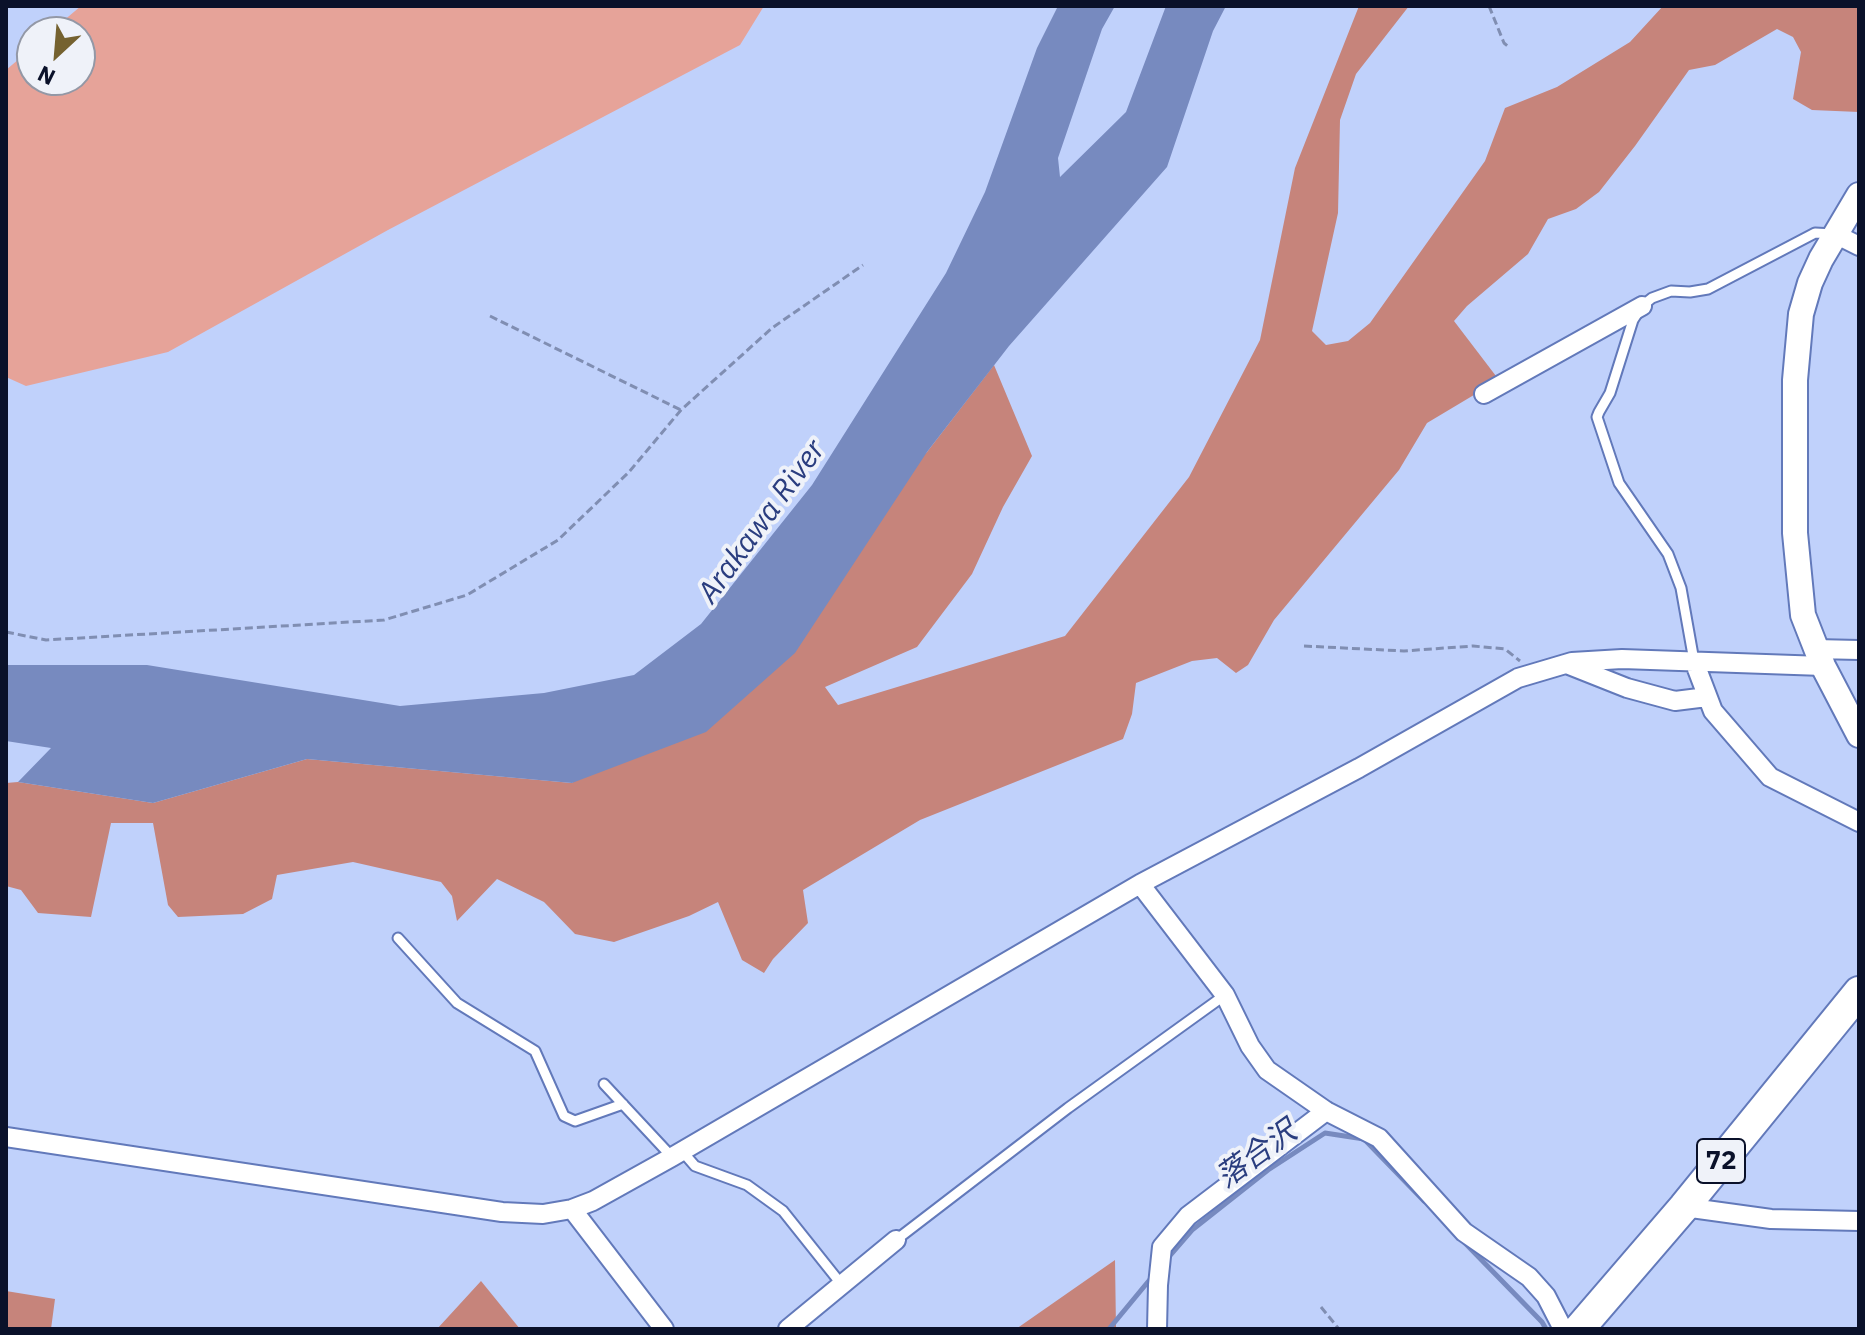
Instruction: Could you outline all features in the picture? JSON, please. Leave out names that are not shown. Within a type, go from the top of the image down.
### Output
[{"type":"main road","name":"72","points":[[1579,1329],[1684,1207],[1859,992]]},
{"type":"street","points":[[1859,195],[1810,283],[1801,314],[1795,380],[1797,571],[1803,615],[1819,658],[1859,735]]},
{"type":"street","points":[[1835,234],[1859,246]]},
{"type":"street","points":[[1484,394],[1642,306]]},
{"type":"street","points":[[6,1137],[502,1212],[543,1214],[572,1209],[593,1201],[677,1154],[1140,884],[1359,768],[1518,678],[1566,664],[1622,659],[1819,658],[1859,650]]},
{"type":"street","points":[[1694,661],[1713,711],[1770,777],[1859,822]]},
{"type":"street","points":[[1566,664],[1627,688],[1675,701],[1707,697]]},
{"type":"street","points":[[1140,884],[1225,995],[1250,1046],[1267,1070],[1326,1111],[1379,1138],[1464,1232],[1529,1277],[1546,1296],[1563,1329]]},
{"type":"street","points":[[1157,1329],[1162,1247],[1188,1216],[1326,1111]]},
{"type":"street","points":[[1684,1207],[1771,1219],[1859,1221]]},
{"type":"street","points":[[572,1209],[664,1329]]},
{"type":"street","points":[[788,1329],[896,1240]]},
{"type":"lane","points":[[1694,661],[1681,588],[1668,554],[1619,483],[1597,417],[1610,393],[1633,320],[1652,298],[1671,291],[1690,292],[1717,285],[1815,233],[1835,234]]},
{"type":"lane","points":[[398,938],[457,1003],[535,1051],[564,1116],[575,1121],[623,1104]]},
{"type":"lane","points":[[896,1240],[1068,1108],[1225,995]]},
{"type":"lane","points":[[604,1084],[677,1154],[695,1166],[747,1185],[783,1211],[842,1285]]},
{"type":"path","points":[[1489,6],[1504,43],[1510,48]]},
{"type":"path","points":[[6,632],[46,640],[384,620],[467,595],[558,540],[629,472],[681,410],[772,328],[863,265]]},
{"type":"path","points":[[490,316],[681,410]]},
{"type":"path","points":[[1304,646],[1404,651],[1473,646],[1505,649],[1536,673]]},
{"type":"path","points":[[1321,1307],[1339,1329]]},
{"type":"shaded area","points":[[81,6],[764,6],[740,45],[388,230],[168,352],[26,386],[6,377],[6,70],[16,62],[16,96],[96,96],[96,16],[69,16]]},
{"type":"shaded area","points":[[1359,6],[1409,6],[1356,74],[1340,120],[1338,213],[1312,331],[1326,345],[1348,341],[1370,323],[1485,161],[1505,108],[1557,87],[1630,42],[1663,6],[1859,6],[1859,112],[1812,110],[1793,99],[1801,52],[1793,37],[1777,29],[1715,65],[1689,70],[1599,192],[1576,209],[1548,219],[1528,254],[1454,321],[1499,380],[1427,423],[1399,470],[1274,620],[1248,665],[1236,673],[1217,658],[1192,661],[1136,683],[1132,714],[1123,739],[920,820],[803,890],[808,923],[773,959],[764,973],[742,960],[718,902],[689,916],[614,942],[575,934],[544,902],[497,879],[457,921],[452,896],[441,882],[353,862],[277,875],[272,899],[243,914],[178,917],[168,905],[153,823],[111,823],[91,917],[38,913],[21,890],[6,886],[6,783],[18,782],[153,803],[307,759],[572,783],[927,452],[994,365],[1032,456],[1003,507],[972,574],[917,647],[825,687],[838,705],[1065,636],[1189,477],[1260,340],[1295,168]]},
{"type":"shaded area","points":[[1115,1260],[1116,1329],[1016,1329]]},
{"type":"shaded area","points":[[481,1281],[520,1329],[437,1329]]},
{"type":"shaded area","points":[[6,1291],[55,1299],[51,1329],[6,1329]]},
{"type":"water","points":[[1058,6],[1115,6],[1102,29],[1058,158],[1060,177],[1126,112],[1166,6],[1226,6],[1213,31],[1167,167],[1009,346],[927,452],[795,653],[706,732],[572,783],[307,759],[153,803],[18,782],[51,748],[6,741],[6,665],[147,665],[400,706],[544,693],[634,675],[701,624],[812,485],[946,273],[985,192],[1037,48]]},
{"type":"waterway","name":"落合沢","points":[[1166,1260],[1192,1230],[1268,1170],[1325,1133],[1364,1139],[1424,1201]]},
{"type":"waterway","name":"落合沢","points":[[1464,1242],[1546,1329]]},
{"type":"waterway","name":"落合沢","points":[[1109,1329],[1152,1277]]},
{"type":"water label","name":"Arakawa River","points":[[762,522]]}]
